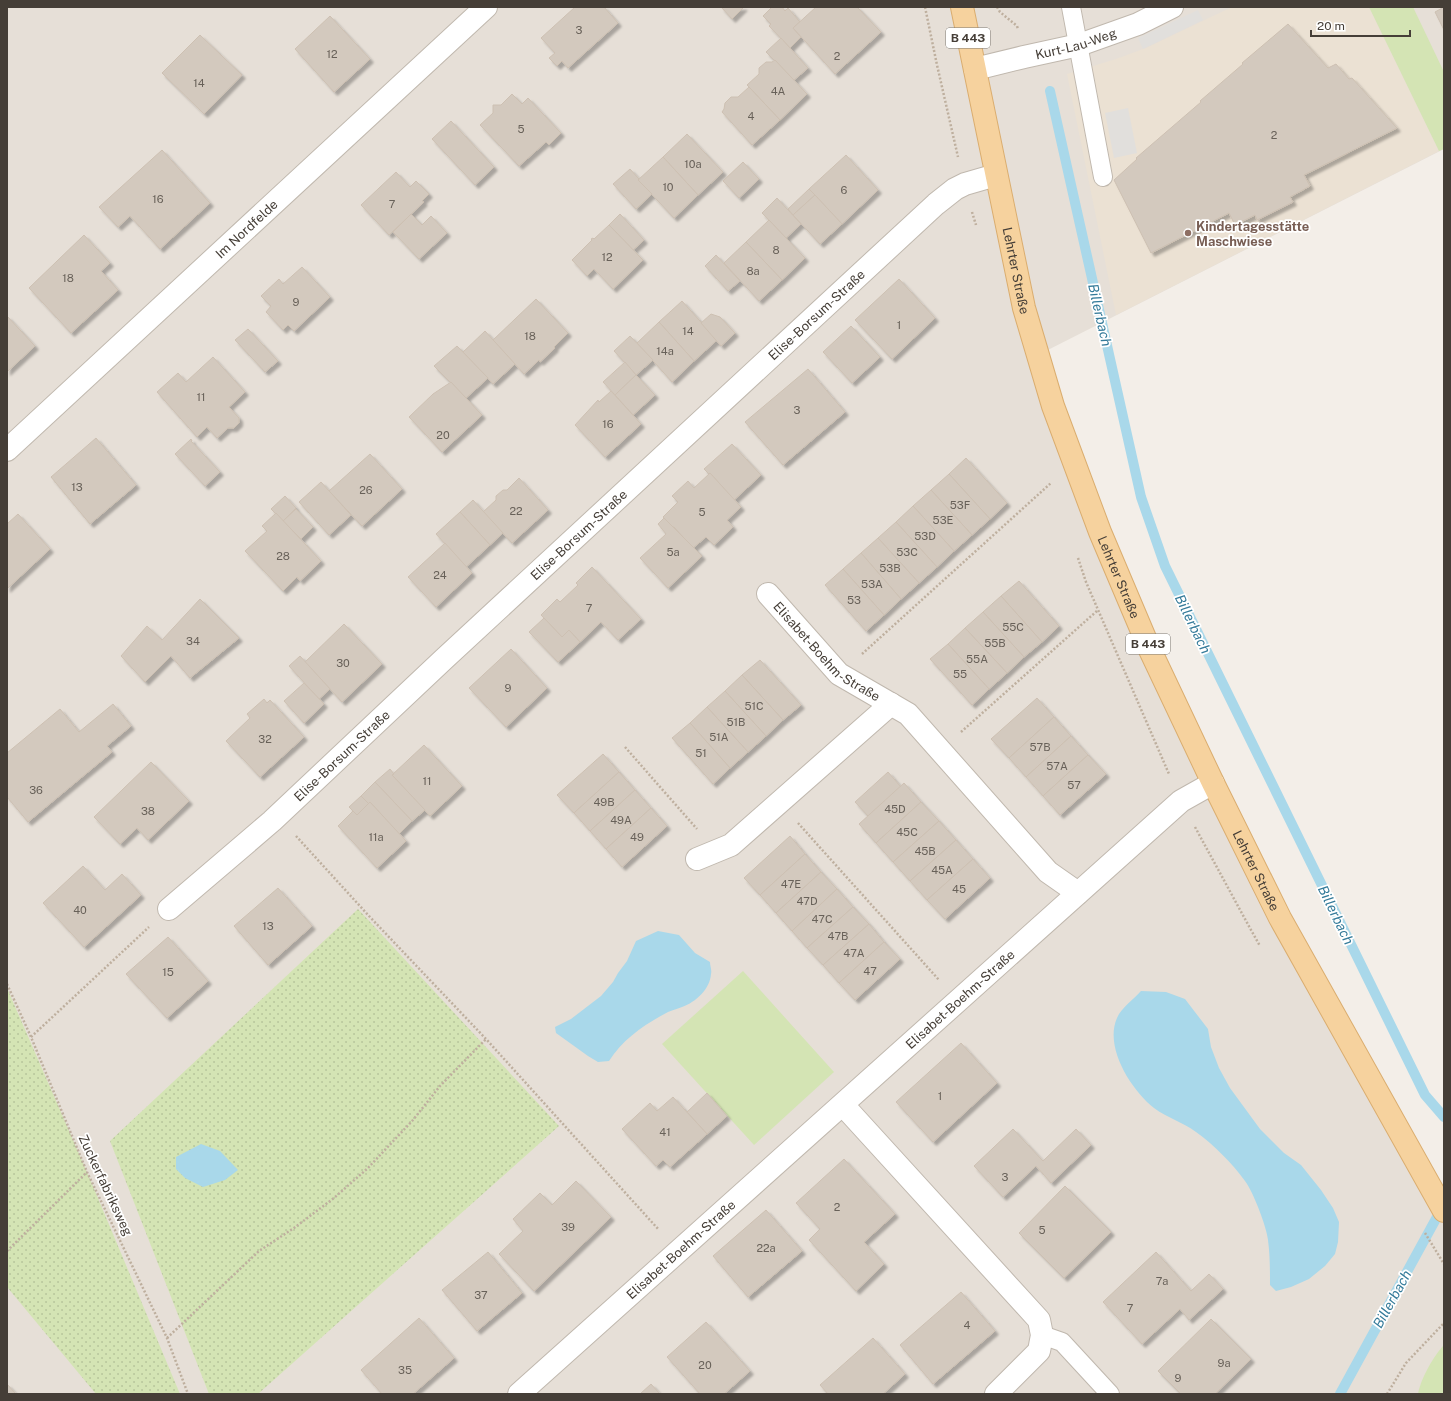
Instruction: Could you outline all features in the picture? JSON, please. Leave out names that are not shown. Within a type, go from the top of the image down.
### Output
[{"type":"main road","name":"Lehrter Straße","points":[[962,7],[1024,308],[1053,406],[1106,547],[1150,650],[1212,783],[1280,918],[1444,1211]]},
{"type":"street","name":"Im Nordfelde","points":[[7,450],[486,7]]},
{"type":"street","name":"Kurt-Lau-Weg","points":[[975,69],[1024,56],[1078,45],[1138,24],[1172,7]]},
{"type":"street","name":"Elise-Borsum-Straße","points":[[169,909],[277,815],[936,204],[954,189],[965,184],[996,175]]},
{"type":"street","name":"Elisabet-Boehm-Straße","points":[[768,594],[839,674],[908,714],[1048,872],[1078,893]]},
{"type":"street","name":"Elisabet-Boehm-Straße","points":[[706,855],[731,845],[891,704]]},
{"type":"street","name":"Elisabet-Boehm-Straße","points":[[519,1394],[1181,801],[1212,783]]},
{"type":"street","points":[[842,1105],[1039,1320],[1042,1335],[1039,1351],[996,1394]]},
{"type":"lane","points":[[1071,7],[1103,177]]},
{"type":"lane","points":[[1042,1335],[1062,1342],[1110,1394]]},
{"type":"path","points":[[839,674],[1052,483]]},
{"type":"path","points":[[940,751],[1098,610]]},
{"type":"path","points":[[625,747],[706,855]]},
{"type":"path","points":[[779,802],[959,1001]]},
{"type":"path","points":[[277,815],[369,916],[486,1039],[678,1251]]},
{"type":"path","points":[[31,1037],[169,909]]},
{"type":"path","name":"Zuckerfabriksweg","points":[[7,984],[31,1037],[87,1172],[167,1338],[188,1394]]},
{"type":"path","points":[[167,1338],[260,1251],[334,1198],[368,1168],[412,1120],[440,1086],[486,1039]]},
{"type":"path","points":[[7,1251],[87,1172]]},
{"type":"path","points":[[1421,1228],[1444,1264]]},
{"type":"path","points":[[1387,1394],[1406,1363],[1444,1323]]},
{"type":"shaded area","points":[[7,7],[1444,7],[1444,149],[1038,355],[1213,783],[1444,1210],[1444,1394],[7,1394]]},
{"type":"shaded area","name":"Kindertagesstätte Maschwiese","points":[[1232,7],[1369,7],[1439,151],[1116,315],[1067,74],[1146,48]]},
{"type":"shaded area","points":[[1198,10],[1203,20],[1143,49],[1138,38]]},
{"type":"shaded area","points":[[1128,108],[1137,153],[1114,158],[1105,113]]},
{"type":"green space","points":[[1369,7],[1413,7],[1444,72],[1444,149],[1439,151]]},
{"type":"green space","points":[[358,909],[559,1126],[258,1394],[209,1394],[110,1141]]},
{"type":"green space","points":[[743,971],[834,1072],[754,1145],[662,1044]]},
{"type":"green space","points":[[7,988],[87,1172],[180,1394],[96,1394],[7,1287]]},
{"type":"green space","points":[[1444,1345],[1444,1394],[1418,1394],[1419,1388],[1428,1368]]},
{"type":"water","points":[[658,931],[679,935],[695,953],[710,962],[710,980],[705,990],[697,998],[687,1005],[668,1012],[643,1027],[621,1046],[609,1061],[598,1062],[556,1033],[555,1027],[571,1019],[601,996],[613,982],[627,961],[636,941]]},
{"type":"water","points":[[1141,991],[1166,992],[1185,999],[1208,1029],[1211,1047],[1219,1068],[1230,1088],[1260,1129],[1284,1153],[1301,1165],[1333,1208],[1339,1222],[1338,1242],[1335,1254],[1325,1266],[1309,1279],[1291,1287],[1276,1291],[1270,1285],[1270,1257],[1267,1234],[1256,1201],[1245,1181],[1229,1161],[1203,1137],[1164,1115],[1145,1100],[1122,1067],[1114,1042],[1114,1029],[1119,1014]]},
{"type":"water","points":[[201,1144],[220,1151],[238,1170],[225,1180],[203,1187],[185,1178],[176,1169],[176,1157]]},
{"type":"building","points":[[575,7],[604,7],[618,23],[568,68],[562,61],[557,66],[549,58],[555,53],[541,38]]},
{"type":"building","points":[[721,7],[744,7],[732,19]]},
{"type":"building","points":[[772,7],[782,7],[785,11],[788,8],[800,22],[793,28],[801,37],[790,48],[769,26],[771,24],[763,16]]},
{"type":"building","points":[[816,7],[857,7],[881,32],[835,74],[793,28]]},
{"type":"building","points":[[1444,7],[1444,30],[1435,12]]},
{"type":"building","points":[[330,16],[370,59],[334,92],[295,49]]},
{"type":"building","points":[[1288,24],[1328,68],[1336,64],[1349,79],[1352,78],[1397,128],[1304,175],[1310,186],[1290,197],[1293,202],[1257,220],[1255,215],[1235,225],[1229,213],[1151,253],[1114,180],[1137,159],[1136,158]]},
{"type":"building","points":[[200,35],[242,75],[204,114],[162,73]]},
{"type":"building","points":[[781,38],[808,68],[794,80],[766,52]]},
{"type":"building","points":[[775,60],[807,94],[780,120],[747,85],[759,74],[759,68],[766,62],[772,62]]},
{"type":"building","points":[[749,87],[780,120],[752,145],[722,112],[725,103],[731,97],[738,97]]},
{"type":"building","points":[[512,94],[522,104],[528,98],[561,133],[549,145],[546,142],[519,166],[480,125],[493,113],[493,105],[501,105]]},
{"type":"building","points":[[451,121],[494,167],[475,185],[432,139]]},
{"type":"building","points":[[687,134],[723,172],[698,195],[663,157]]},
{"type":"building","points":[[162,150],[210,203],[160,249],[130,216],[118,227],[99,207]]},
{"type":"building","points":[[846,155],[878,190],[842,224],[809,189]]},
{"type":"building","points":[[663,157],[698,195],[674,218],[638,180]]},
{"type":"building","points":[[743,162],[759,179],[739,198],[723,181]]},
{"type":"building","points":[[630,169],[639,179],[638,180],[652,194],[636,209],[613,184]]},
{"type":"building","points":[[396,172],[410,187],[416,181],[429,194],[422,201],[424,202],[389,235],[361,205]]},
{"type":"building","points":[[809,189],[815,195],[793,215],[788,209]]},
{"type":"building","points":[[815,195],[842,224],[820,244],[793,215]]},
{"type":"building","points":[[777,198],[801,224],[786,238],[762,213]]},
{"type":"building","points":[[411,214],[422,225],[431,216],[447,233],[419,259],[393,232]]},
{"type":"building","points":[[620,214],[644,240],[633,250],[609,225]]},
{"type":"building","points":[[769,220],[805,258],[782,280],[746,242]]},
{"type":"building","points":[[609,225],[643,260],[613,289],[594,269],[587,276],[572,260],[592,240],[591,239],[594,239]]},
{"type":"building","points":[[84,235],[110,263],[101,271],[118,290],[71,333],[29,288]]},
{"type":"building","points":[[746,242],[782,280],[759,301],[724,263]]},
{"type":"building","points":[[716,255],[740,281],[728,291],[705,266]]},
{"type":"building","points":[[302,267],[330,297],[294,331],[288,325],[283,330],[266,312],[271,306],[261,296],[279,279],[283,284]]},
{"type":"building","points":[[899,279],[935,318],[892,359],[855,320]]},
{"type":"building","points":[[536,299],[568,333],[540,362],[539,360],[524,374],[493,340]]},
{"type":"building","points":[[682,301],[717,340],[694,361],[659,322]]},
{"type":"building","points":[[711,314],[720,317],[735,333],[721,346],[701,323]]},
{"type":"building","points":[[7,316],[35,346],[7,372]]},
{"type":"building","points":[[659,322],[694,361],[672,382],[637,343]]},
{"type":"building","points":[[851,326],[880,357],[852,383],[823,352]]},
{"type":"building","points":[[248,329],[278,361],[265,372],[235,340]]},
{"type":"building","points":[[485,331],[515,364],[493,384],[463,352]]},
{"type":"building","points":[[630,336],[653,360],[636,375],[614,351]]},
{"type":"building","points":[[457,346],[488,378],[466,398],[434,366]]},
{"type":"building","points":[[213,357],[245,392],[229,407],[239,418],[239,423],[234,428],[228,428],[217,438],[207,427],[197,437],[157,392],[178,373],[186,382]]},
{"type":"building","points":[[625,362],[636,375],[615,395],[603,382]]},
{"type":"building","points":[[808,369],[845,412],[783,465],[745,422]]},
{"type":"building","points":[[636,375],[655,395],[633,415],[615,395]]},
{"type":"building","points":[[451,382],[482,415],[442,452],[409,417],[433,394]]},
{"type":"building","points":[[611,391],[641,424],[605,457],[575,425],[598,400],[599,402]]},
{"type":"building","points":[[96,438],[136,485],[90,524],[51,477]]},
{"type":"building","points":[[191,439],[191,441],[220,472],[205,486],[175,454]]},
{"type":"building","points":[[732,444],[761,475],[734,500],[710,473],[709,474],[704,469]]},
{"type":"building","points":[[370,454],[402,489],[362,526],[329,491]]},
{"type":"building","points":[[966,458],[1007,503],[990,519],[949,474]]},
{"type":"building","points":[[710,473],[741,507],[727,520],[733,527],[714,545],[706,537],[693,548],[663,517],[678,502],[672,496],[688,481],[694,488]]},
{"type":"building","points":[[949,474],[990,519],[972,535],[931,490]]},
{"type":"building","points":[[519,478],[548,510],[512,543],[483,512],[496,500],[496,496],[503,490],[507,490]]},
{"type":"building","points":[[321,482],[351,515],[329,535],[299,502]]},
{"type":"building","points":[[931,490],[972,535],[954,551],[913,506]]},
{"type":"building","points":[[285,496],[296,508],[283,521],[271,509]]},
{"type":"building","points":[[473,500],[503,533],[490,545],[460,512]]},
{"type":"building","points":[[913,506],[954,551],[937,567],[896,522]]},
{"type":"building","points":[[296,509],[313,527],[301,539],[283,521]]},
{"type":"building","points":[[460,512],[490,545],[466,567],[436,534]]},
{"type":"building","points":[[276,513],[321,561],[300,581],[297,577],[283,591],[245,551],[267,531],[262,526]]},
{"type":"building","points":[[18,514],[50,549],[7,589],[7,524]]},
{"type":"building","points":[[664,518],[702,556],[668,588],[640,558],[666,534],[658,524]]},
{"type":"building","points":[[896,522],[937,567],[919,583],[878,538]]},
{"type":"building","points":[[878,538],[919,583],[901,599],[861,553]]},
{"type":"building","points":[[445,543],[472,573],[436,607],[408,577]]},
{"type":"building","points":[[861,553],[901,599],[884,615],[843,569]]},
{"type":"building","points":[[592,567],[641,619],[618,640],[601,622],[580,642],[569,630],[562,637],[541,615],[557,599],[560,602],[578,585],[576,583]]},
{"type":"building","points":[[843,569],[884,615],[866,631],[825,585]]},
{"type":"building","points":[[1019,581],[1059,626],[1042,642],[1001,596]]},
{"type":"building","points":[[1001,596],[1042,642],[1024,657],[983,612]]},
{"type":"building","points":[[200,599],[239,638],[190,678],[171,656],[145,682],[121,656],[147,626],[162,640]]},
{"type":"building","points":[[983,612],[1024,657],[1007,673],[965,628]]},
{"type":"building","points":[[544,618],[562,637],[569,630],[580,642],[558,662],[529,632]]},
{"type":"building","points":[[344,624],[382,664],[342,702],[305,662]]},
{"type":"building","points":[[965,628],[1007,673],[989,689],[948,644]]},
{"type":"building","points":[[948,644],[989,689],[972,705],[930,659]]},
{"type":"building","points":[[511,649],[547,688],[506,727],[469,688]]},
{"type":"building","points":[[300,656],[330,689],[319,699],[289,666]]},
{"type":"building","points":[[760,660],[801,705],[783,720],[742,675]]},
{"type":"building","points":[[742,675],[783,720],[766,736],[725,691]]},
{"type":"building","points":[[304,683],[324,704],[304,723],[284,701]]},
{"type":"building","points":[[725,691],[766,736],[748,752],[707,707]]},
{"type":"building","points":[[1037,698],[1054,717],[1009,758],[991,739]]},
{"type":"building","points":[[264,699],[267,703],[270,700],[304,737],[260,777],[226,741],[250,718],[247,714]]},
{"type":"building","points":[[113,704],[131,726],[107,746],[112,752],[28,822],[7,797],[7,753],[60,709],[79,732]]},
{"type":"building","points":[[707,707],[748,752],[730,768],[690,723]]},
{"type":"building","points":[[1054,717],[1071,736],[1026,777],[1009,758]]},
{"type":"building","points":[[690,723],[730,768],[713,784],[672,738]]},
{"type":"building","points":[[1071,736],[1088,755],[1043,796],[1026,777]]},
{"type":"building","points":[[424,745],[462,786],[430,816],[392,775]]},
{"type":"building","points":[[603,754],[619,772],[574,813],[557,795]]},
{"type":"building","points":[[1088,755],[1106,774],[1060,815],[1043,796]]},
{"type":"building","points":[[151,762],[189,801],[148,840],[137,828],[120,844],[94,817]]},
{"type":"building","points":[[390,769],[394,774],[392,775],[425,810],[412,821],[375,782]]},
{"type":"building","points":[[619,772],[635,790],[590,831],[574,813]]},
{"type":"building","points":[[888,772],[901,787],[868,816],[855,802]]},
{"type":"building","points":[[375,782],[412,821],[399,834],[370,802],[369,804],[361,796]]},
{"type":"building","points":[[904,783],[921,802],[876,843],[859,824]]},
{"type":"building","points":[[635,790],[651,808],[606,849],[590,831]]},
{"type":"building","points":[[361,796],[369,804],[357,815],[349,807]]},
{"type":"building","points":[[370,802],[406,841],[377,868],[338,826],[353,811],[357,815]]},
{"type":"building","points":[[921,802],[939,821],[893,862],[876,843]]},
{"type":"building","points":[[651,808],[667,826],[622,867],[606,849]]},
{"type":"building","points":[[939,821],[956,840],[910,881],[893,862]]},
{"type":"building","points":[[790,836],[805,854],[760,895],[744,878]]},
{"type":"building","points":[[956,840],[973,859],[927,900],[910,881]]},
{"type":"building","points":[[805,854],[821,872],[776,913],[760,895]]},
{"type":"building","points":[[973,859],[990,878],[945,919],[927,900]]},
{"type":"building","points":[[83,866],[105,890],[122,874],[141,895],[84,947],[43,903]]},
{"type":"building","points":[[821,872],[837,889],[792,931],[776,913]]},
{"type":"building","points":[[278,888],[312,926],[268,965],[234,926]]},
{"type":"building","points":[[837,889],[853,907],[807,948],[792,931]]},
{"type":"building","points":[[853,907],[869,924],[823,965],[807,948]]},
{"type":"building","points":[[869,924],[884,942],[839,983],[823,965]]},
{"type":"building","points":[[168,937],[208,981],[167,1018],[126,974]]},
{"type":"building","points":[[884,942],[900,959],[855,1000],[839,983]]},
{"type":"building","points":[[961,1043],[997,1083],[933,1142],[896,1102]]},
{"type":"building","points":[[707,1093],[727,1116],[707,1134],[687,1112]]},
{"type":"building","points":[[673,1097],[707,1134],[670,1167],[663,1160],[656,1166],[622,1129],[650,1103],[657,1111]]},
{"type":"building","points":[[1013,1129],[1043,1161],[1076,1129],[1091,1145],[1051,1183],[1036,1166],[1003,1197],[974,1166]]},
{"type":"building","points":[[844,1159],[895,1214],[864,1242],[884,1264],[856,1291],[809,1240],[820,1229],[796,1203]]},
{"type":"building","points":[[576,1181],[611,1217],[534,1291],[499,1254],[523,1231],[513,1219],[540,1193],[552,1205]]},
{"type":"building","points":[[1065,1186],[1111,1232],[1064,1278],[1019,1233]]},
{"type":"building","points":[[766,1210],[802,1251],[748,1297],[713,1256]]},
{"type":"building","points":[[488,1252],[522,1293],[477,1331],[442,1290]]},
{"type":"building","points":[[1156,1252],[1191,1291],[1209,1274],[1223,1289],[1189,1320],[1180,1309],[1142,1344],[1103,1302]]},
{"type":"building","points":[[961,1292],[995,1331],[933,1384],[900,1345]]},
{"type":"building","points":[[419,1318],[454,1358],[413,1394],[382,1394],[361,1370]]},
{"type":"building","points":[[1211,1319],[1251,1359],[1215,1394],[1181,1394],[1158,1371]]},
{"type":"building","points":[[706,1322],[750,1371],[724,1394],[700,1394],[667,1357]]},
{"type":"building","points":[[873,1338],[905,1374],[883,1394],[828,1394],[820,1385]]},
{"type":"building","points":[[7,1384],[16,1394],[7,1394]]},
{"type":"building","points":[[651,1384],[660,1394],[640,1394]]},
{"type":"waterway","name":"Billerbach","points":[[1050,91],[1141,497],[1165,566],[1425,1095],[1444,1117]]},
{"type":"waterway","name":"Billerbach","points":[[1340,1394],[1443,1206]]},
{"type":"place","name":"Kindertagesstätte Maschwiese","points":[[1188,233]]}]
